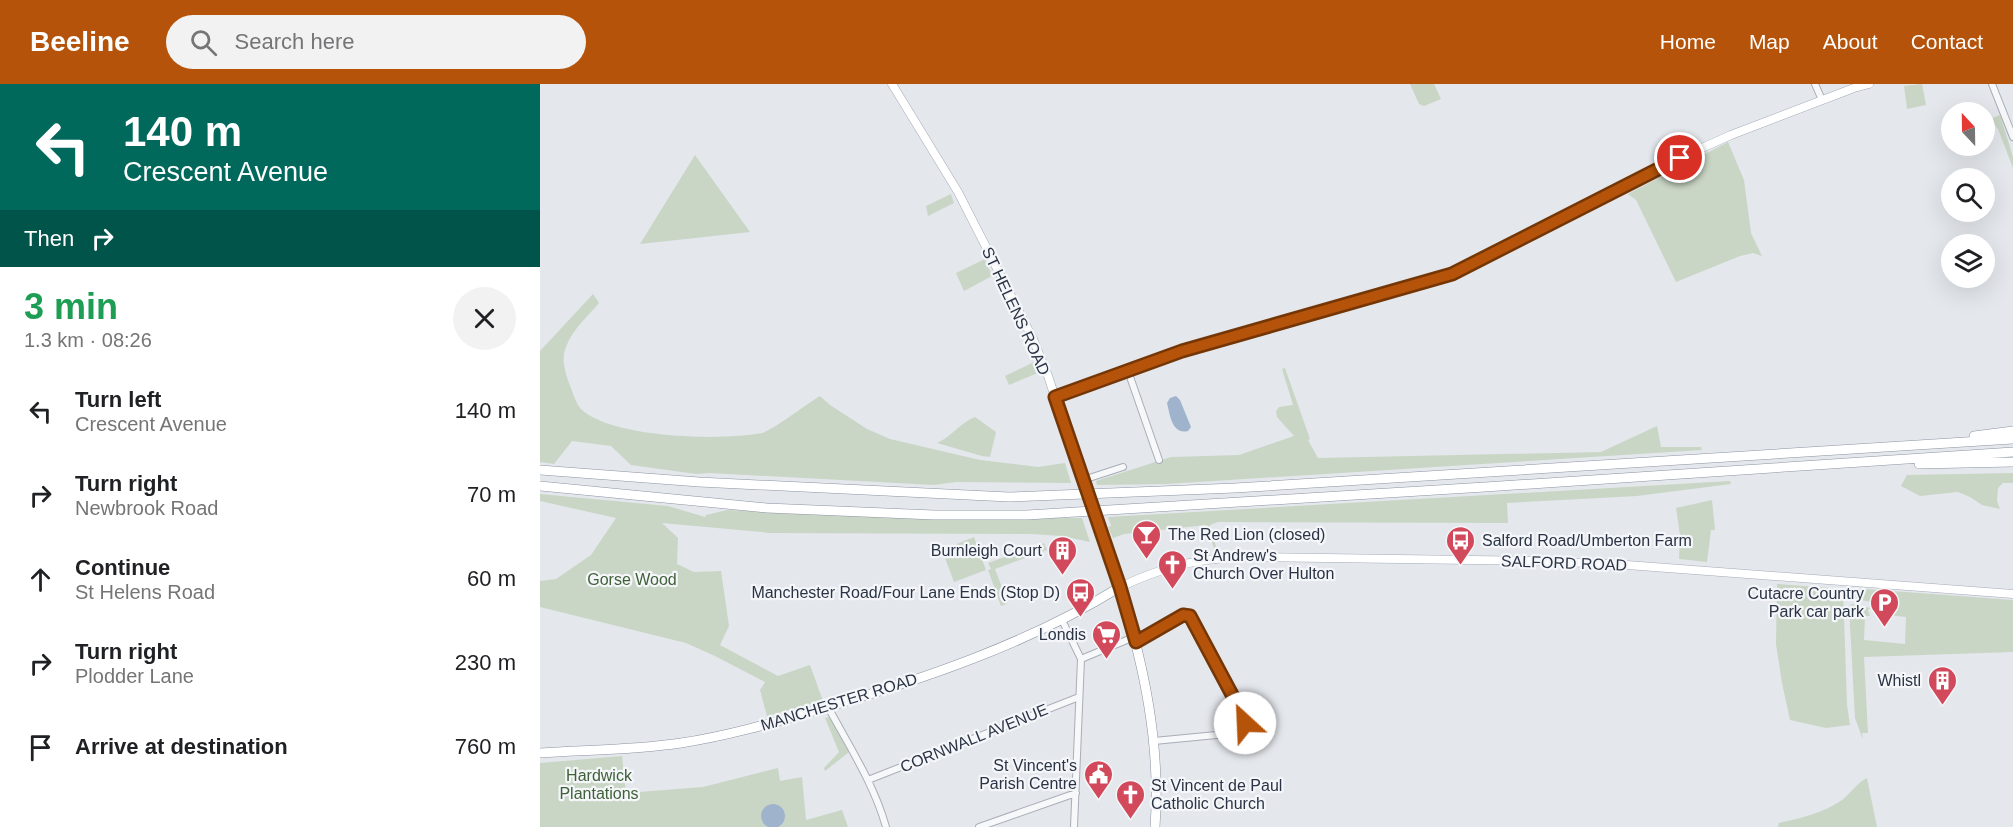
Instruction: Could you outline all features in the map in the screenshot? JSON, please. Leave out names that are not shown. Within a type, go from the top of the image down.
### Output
[{"type":"highway","points":[[1894,446],[2013,431]]},
{"type":"highway","points":[[540,470],[699,482],[1009,497],[1235,488],[2013,439]]},
{"type":"highway","points":[[540,486],[766,508],[934,515],[1027,515],[2013,452]]},
{"type":"highway","points":[[1833,464],[2013,462]]},
{"type":"highway","points":[[1120,587],[1147,689],[1157,784],[1155,827]]},
{"type":"highway","name":"MANCHESTER ROAD","points":[[540,753],[680,743],[730,734],[828,707],[939,670],[1012,642],[1062,620],[1120,587]]},
{"type":"main road","name":"ST HELENS ROAD","points":[[891,84],[958,192],[1033,339],[1084,478],[1120,587]]},
{"type":"main road","points":[[1055,397],[1220,340],[1452,274],[1693,152],[1854,87],[1869,84]]},
{"type":"main road","name":"SALFORD ROAD","points":[[1120,587],[1176,565],[1242,557],[1544,561],[2013,594]]},
{"type":"street","points":[[1815,84],[1821,100]]},
{"type":"street","points":[[1992,84],[2013,137]]},
{"type":"street","points":[[1128,371],[1159,460]]},
{"type":"street","points":[[1084,478],[1123,468]]},
{"type":"street","points":[[1081,658],[1135,640],[1183,615],[1190,616],[1245,719],[1244,727],[1237,732],[1154,741]]},
{"type":"street","points":[[1062,620],[1081,658],[1074,827]]},
{"type":"street","name":"CORNWALL AVENUE","points":[[868,780],[1079,697]]},
{"type":"street","points":[[828,707],[868,780],[886,827]]},
{"type":"street","points":[[979,827],[1076,794]]},
{"type":"green space","points":[[1410,84],[1434,84],[1441,99],[1424,106],[1419,104]]},
{"type":"green space","points":[[1922,84],[1926,105],[1907,109],[1904,86]]},
{"type":"green space","points":[[2000,115],[2013,157],[2013,168],[1995,125],[1995,117]]},
{"type":"green space","points":[[1728,142],[1744,180],[1751,233],[1762,256],[1753,253],[1740,256],[1676,282],[1636,200],[1628,194]]},
{"type":"green space","points":[[695,155],[750,232],[640,244]]},
{"type":"green space","points":[[951,194],[954,203],[928,216],[926,206]]},
{"type":"green space","points":[[985,259],[992,276],[964,291],[956,273]]},
{"type":"green space","points":[[593,294],[599,303],[572,335],[564,360],[574,398],[583,411],[598,420],[643,432],[670,435],[721,437],[744,435],[767,431],[820,396],[867,429],[890,439],[980,460],[1038,467],[1065,463],[1071,483],[956,482],[934,485],[696,474],[631,465],[611,446],[572,441],[554,464],[540,462],[540,351]]},
{"type":"green space","points":[[1036,361],[1040,372],[1009,385],[1005,376]]},
{"type":"green space","points":[[1285,368],[1310,439],[1308,440],[1318,458],[1601,452],[1657,426],[1661,447],[1701,447],[1702,450],[1166,484],[1097,485],[1096,481],[1171,457],[1239,455],[1294,436],[1277,417],[1276,411],[1279,407],[1293,405],[1282,369]]},
{"type":"green space","points":[[975,417],[996,432],[990,457],[937,443],[965,423]]},
{"type":"green space","points":[[2013,473],[2013,483],[2003,483],[1998,488],[1997,501],[2000,509],[1982,505],[1958,492],[1920,496],[1901,486],[1907,475]]},
{"type":"green space","points":[[1730,481],[1731,484],[1637,496],[1507,503],[1508,523],[1218,522],[1210,525],[1217,550],[1215,551],[1206,525],[1124,534],[1113,538],[1108,527],[1111,526],[1108,517]]},
{"type":"green space","name":"Gorse Wood","points":[[540,494],[668,506],[705,517],[727,510],[886,517],[1082,518],[1090,542],[1062,536],[1031,534],[771,533],[662,523],[678,538],[677,564],[694,572],[721,571],[729,626],[720,645],[778,676],[810,665],[823,701],[767,716],[760,690],[765,682],[715,656],[686,643],[540,607],[540,581],[556,579],[591,555],[616,518],[540,501]]},
{"type":"green space","points":[[1712,500],[1715,530],[1711,530],[1707,562],[1679,559],[1680,535],[1676,508]]},
{"type":"green space","points":[[974,537],[986,570],[954,582],[942,550]]},
{"type":"green space","points":[[1044,543],[1047,550],[995,569],[1008,603],[1001,606],[988,570],[991,569],[988,563]]},
{"type":"green space","points":[[1777,584],[1843,589],[1847,705],[1850,725],[1826,728],[1790,720],[1776,644]]},
{"type":"green space","points":[[1852,588],[2013,600],[2013,652],[1864,657],[1868,733],[1862,733],[1863,740],[1855,718],[1849,607],[1852,604],[1870,608],[1868,610],[1870,616],[1865,616],[1864,640],[1905,644],[1906,617],[1886,615],[1875,603],[1852,598]]},
{"type":"green space","points":[[829,717],[849,752],[825,771],[824,768],[839,752],[825,718]]},
{"type":"green space","name":"Hardwick Plantations","points":[[622,756],[626,793],[703,787],[778,768],[780,781],[802,777],[806,820],[842,810],[848,827],[540,827],[540,763]]},
{"type":"green space","points":[[1867,778],[1877,827],[1778,827],[1779,823],[1812,815],[1835,805]]},
{"type":"water","points":[[1176,396],[1180,400],[1191,427],[1188,431],[1178,430],[1171,418],[1167,403],[1170,398]]},
{"type":"water","points":[[773,804],[778,805],[784,811],[784,821],[778,827],[773,828],[768,827],[762,821],[761,816],[762,811],[768,805]]},
{"type":"place","name":"The Red Lion (closed)","points":[[1147,560]]},
{"type":"place","name":"Salford Road/Umberton Farm","points":[[1461,566]]},
{"type":"place","name":"Burnleigh Court","points":[[1063,576]]},
{"type":"place","name":"St Andrew's Church Over Hulton","points":[[1172,590]]},
{"type":"place","name":"Manchester Road/Four Lane Ends (Stop D)","points":[[1081,618]]},
{"type":"place","name":"Cutacre Country Park car park","points":[[1885,628]]},
{"type":"place","name":"Londis","points":[[1107,660]]},
{"type":"place","name":"Whistl","points":[[1942,706]]},
{"type":"place","name":"St Vincent's Parish Centre","points":[[1098,800]]},
{"type":"place","name":"St Vincent de Paul Catholic Church","points":[[1130,820]]},
{"type":"route","points":[[1245,723],[1245,719],[1190,616],[1183,615],[1136,642],[1120,587],[1055,397],[1182,351],[1460,271],[1680,158]]}]
